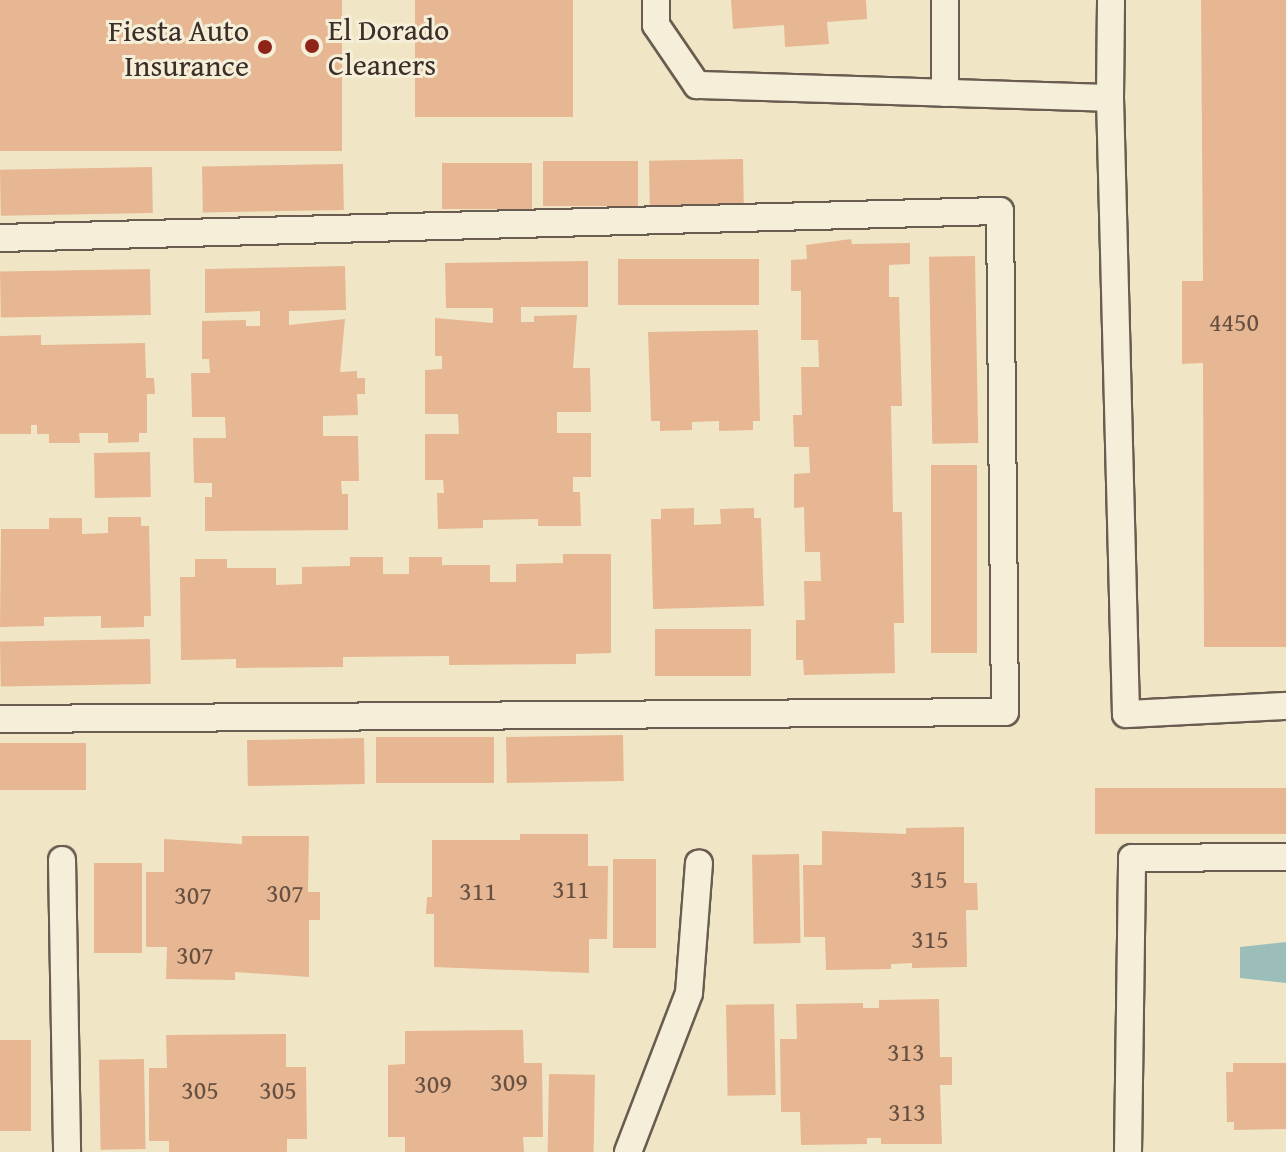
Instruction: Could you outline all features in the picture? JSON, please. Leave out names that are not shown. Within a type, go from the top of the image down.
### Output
[{"type":"lane","points":[[656,0],[656,25],[697,85],[1110,98]]},
{"type":"lane","points":[[945,0],[945,93]]},
{"type":"lane","points":[[1111,0],[1110,98],[1126,714],[1286,706]]},
{"type":"lane","points":[[0,238],[1000,211],[1005,712],[0,719]]},
{"type":"lane","points":[[1128,1152],[1132,858],[1286,857]]},
{"type":"lane","points":[[62,860],[67,1152]]},
{"type":"lane","points":[[628,1152],[689,993],[699,863]]},
{"type":"water","points":[[1286,942],[1286,983],[1240,978],[1240,947]]},
{"type":"building","points":[[0,0],[342,0],[342,151],[0,151]]},
{"type":"building","points":[[415,0],[573,0],[573,117],[415,117]]},
{"type":"building","points":[[731,0],[866,0],[867,19],[827,22],[829,44],[785,47],[784,25],[733,29]]},
{"type":"building","points":[[1201,0],[1286,0],[1286,647],[1204,647],[1203,363],[1182,364],[1182,281],[1203,281]]},
{"type":"building","points":[[743,159],[744,204],[650,206],[649,161]]},
{"type":"building","points":[[543,161],[638,161],[638,206],[543,206]]},
{"type":"building","points":[[442,163],[532,163],[532,209],[442,209]]},
{"type":"building","points":[[343,164],[344,210],[203,212],[202,166]]},
{"type":"building","points":[[152,167],[153,213],[1,216],[0,170]]},
{"type":"building","points":[[851,239],[852,244],[910,243],[910,264],[889,265],[889,297],[899,297],[902,406],[891,406],[893,512],[902,512],[904,623],[894,623],[895,673],[804,675],[803,660],[796,660],[796,620],[805,620],[804,581],[821,581],[820,552],[805,552],[804,507],[794,508],[794,474],[810,473],[809,447],[794,447],[793,415],[802,415],[801,367],[819,367],[818,340],[801,340],[801,291],[791,291],[791,260],[807,259],[806,245]]},
{"type":"building","points":[[975,256],[978,443],[932,444],[929,257]]},
{"type":"building","points":[[618,259],[759,259],[759,305],[618,305]]},
{"type":"building","points":[[588,261],[588,307],[521,307],[521,322],[534,322],[534,316],[577,315],[573,368],[590,368],[591,412],[557,412],[557,433],[591,433],[591,477],[573,477],[573,492],[580,492],[581,526],[538,526],[538,519],[483,520],[483,528],[438,529],[437,493],[444,493],[443,480],[425,480],[425,434],[459,434],[458,414],[425,414],[425,370],[442,369],[442,356],[435,356],[435,318],[493,323],[493,308],[446,308],[445,263]]},
{"type":"building","points":[[345,266],[346,310],[289,311],[289,325],[345,319],[340,372],[357,371],[357,378],[365,378],[365,394],[357,394],[358,415],[323,416],[323,436],[358,436],[359,481],[341,481],[342,494],[348,494],[348,530],[205,531],[205,497],[212,497],[212,483],[194,483],[193,438],[226,438],[225,417],[192,417],[191,373],[210,373],[209,359],[202,359],[202,321],[246,320],[246,326],[260,326],[260,311],[205,313],[205,269]]},
{"type":"building","points":[[150,269],[151,315],[1,318],[0,272]]},
{"type":"building","points":[[758,330],[760,421],[753,421],[753,430],[719,431],[719,421],[692,422],[692,430],[660,431],[660,421],[651,421],[648,332]]},
{"type":"building","points":[[41,335],[41,345],[145,343],[146,378],[154,378],[155,394],[147,394],[147,433],[139,433],[139,442],[108,443],[108,433],[79,433],[80,443],[49,443],[49,434],[37,434],[37,425],[31,425],[31,434],[0,434],[0,336]]},
{"type":"building","points":[[150,452],[151,497],[95,498],[94,453]]},
{"type":"building","points":[[931,465],[977,465],[977,653],[931,653]]},
{"type":"building","points":[[694,508],[694,525],[721,524],[720,509],[754,508],[754,518],[761,518],[764,606],[653,609],[651,519],[661,519],[661,509]]},
{"type":"building","points":[[108,517],[141,517],[141,526],[149,526],[151,616],[144,616],[144,627],[101,628],[101,616],[44,617],[44,626],[0,627],[1,529],[49,529],[49,518],[82,518],[82,534],[108,533]]},
{"type":"building","points":[[563,554],[611,554],[611,653],[576,654],[576,664],[449,665],[449,656],[343,657],[343,667],[236,668],[236,659],[181,660],[180,577],[195,577],[195,559],[227,559],[227,568],[276,568],[276,585],[302,584],[302,567],[350,566],[350,557],[383,557],[383,574],[409,574],[409,557],[442,557],[442,565],[490,565],[490,582],[516,582],[516,564],[563,563]]},
{"type":"building","points":[[655,629],[751,629],[751,676],[655,676]]},
{"type":"building","points":[[150,639],[151,684],[1,687],[0,642]]},
{"type":"building","points":[[623,735],[624,781],[507,783],[506,737]]},
{"type":"building","points":[[376,737],[494,737],[494,783],[376,783]]},
{"type":"building","points":[[364,738],[365,784],[248,786],[247,740]]},
{"type":"building","points":[[0,743],[86,743],[86,790],[0,790]]},
{"type":"building","points":[[1095,788],[1286,788],[1286,834],[1095,834]]},
{"type":"building","points":[[964,827],[964,883],[977,883],[978,910],[966,910],[967,967],[912,968],[912,963],[891,964],[891,969],[826,970],[825,937],[804,937],[803,865],[822,865],[822,831],[906,834],[906,828]]},
{"type":"building","points":[[520,834],[588,834],[588,866],[608,866],[607,939],[589,939],[589,973],[434,967],[434,914],[426,914],[427,897],[432,897],[432,840],[520,840]]},
{"type":"building","points":[[242,836],[309,836],[308,892],[320,892],[320,920],[309,920],[309,977],[235,972],[235,980],[166,979],[167,947],[146,947],[146,872],[164,872],[164,839],[242,844]]},
{"type":"building","points":[[799,854],[801,943],[754,944],[752,855]]},
{"type":"building","points":[[613,859],[656,859],[656,948],[613,948]]},
{"type":"building","points":[[94,863],[142,863],[142,953],[94,953]]},
{"type":"building","points":[[939,999],[940,1057],[952,1057],[952,1085],[940,1085],[942,1144],[881,1144],[881,1138],[867,1138],[867,1144],[801,1145],[800,1112],[781,1112],[780,1039],[797,1039],[796,1004],[863,1003],[863,1008],[879,1008],[879,1000]]},
{"type":"building","points":[[774,1004],[776,1095],[728,1096],[726,1005]]},
{"type":"building","points":[[523,1030],[524,1063],[542,1063],[543,1137],[523,1137],[524,1152],[405,1152],[405,1137],[388,1137],[388,1065],[405,1064],[405,1031]]},
{"type":"building","points":[[286,1034],[286,1067],[306,1067],[307,1139],[287,1139],[287,1152],[169,1152],[169,1141],[149,1141],[149,1068],[167,1068],[166,1035]]},
{"type":"building","points":[[0,1040],[31,1040],[31,1131],[0,1131]]},
{"type":"building","points":[[144,1059],[146,1149],[101,1150],[99,1060]]},
{"type":"building","points":[[1233,1063],[1286,1063],[1286,1129],[1234,1130],[1234,1122],[1227,1122],[1226,1072],[1233,1072]]},
{"type":"building","points":[[549,1074],[595,1075],[594,1152],[548,1152]]},
{"type":"place","name":"El Dorado Cleaners","points":[[312,46]]},
{"type":"place","name":"Fiesta Auto Insurance","points":[[265,47]]}]
